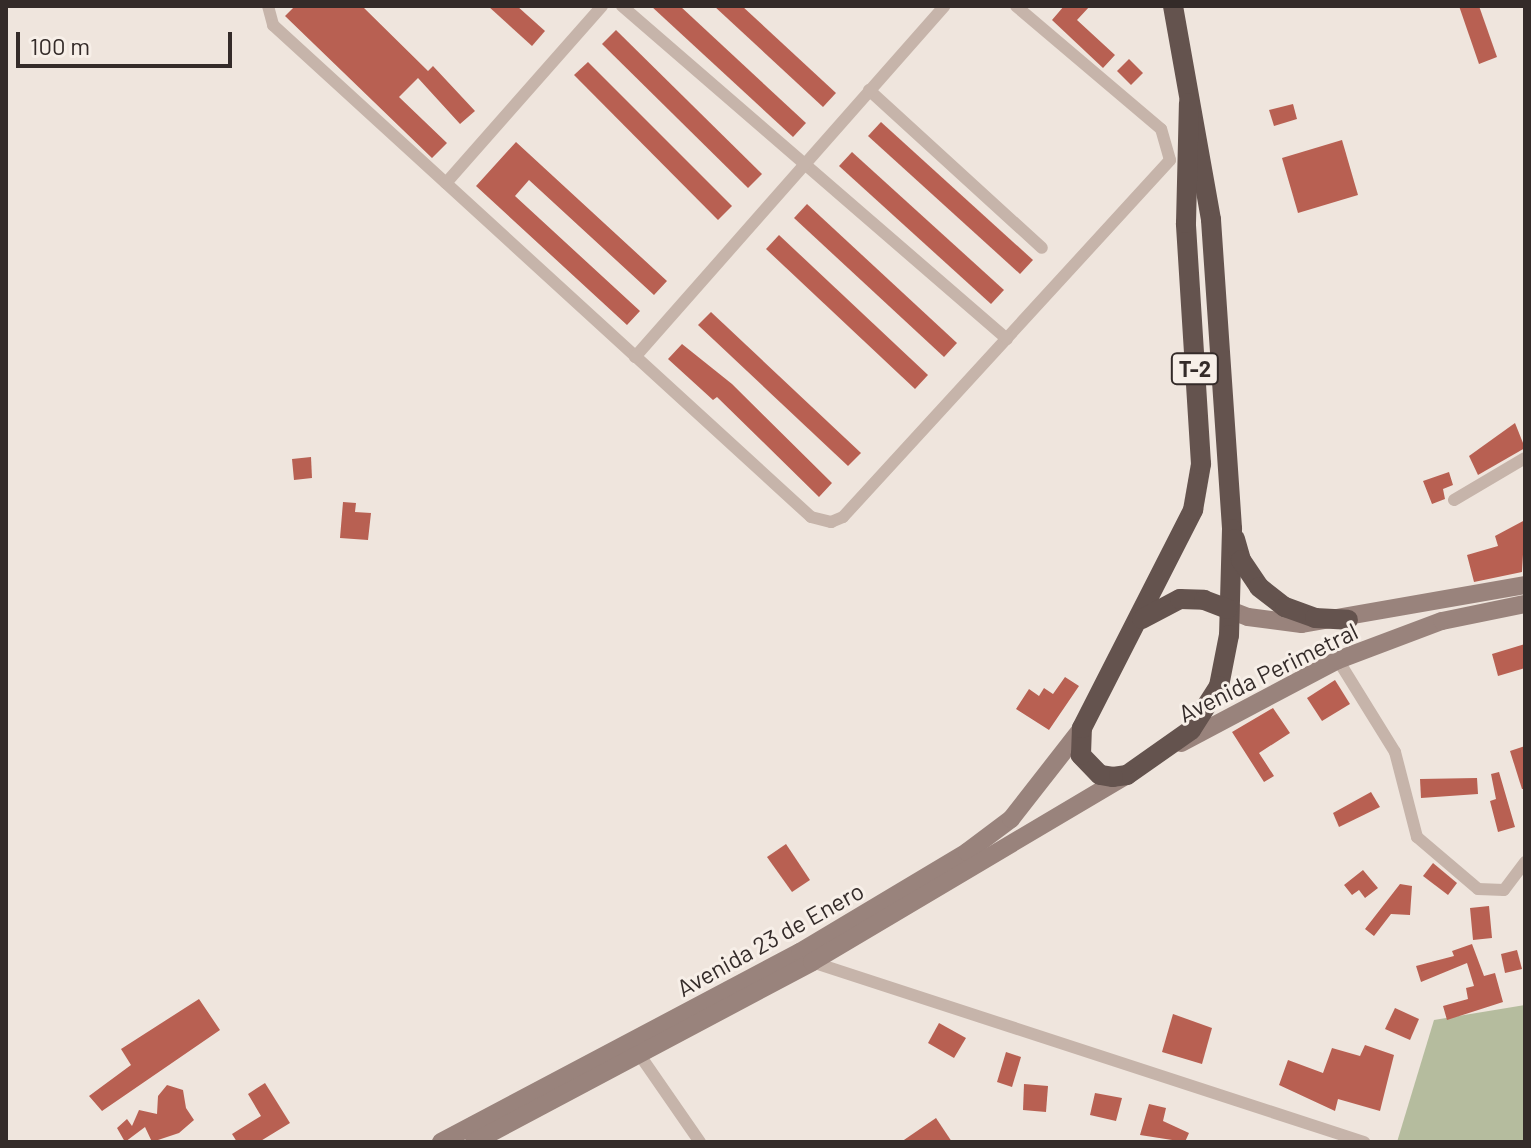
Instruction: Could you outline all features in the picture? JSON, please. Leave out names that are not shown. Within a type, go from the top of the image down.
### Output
[{"type":"highway","name":"T-2","points":[[1127,775],[1171,748],[1207,710],[1219,686],[1229,635],[1227,609],[1232,529],[1211,220],[1173,6]]},
{"type":"highway","name":"T-2","points":[[1082,728],[1193,510],[1201,464],[1186,223],[1189,103]]},
{"type":"highway","name":"T-2","points":[[1232,529],[1241,560],[1268,594],[1285,607],[1315,618],[1348,620]]},
{"type":"highway","points":[[1138,622],[1157,607],[1180,599],[1204,600],[1227,609]]},
{"type":"highway","points":[[1082,728],[1081,755],[1088,767],[1100,775],[1127,775]]},
{"type":"main road","name":"Avenida Perimetral","points":[[1227,609],[1275,623],[1348,620],[1525,585]]},
{"type":"main road","name":"Avenida Perimetral","points":[[1171,748],[1338,660],[1442,621],[1525,604]]},
{"type":"main road","name":"Avenida 23 de Enero","points":[[441,1142],[915,886],[1011,819],[1082,728]]},
{"type":"main road","name":"Avenida 23 de Enero","points":[[474,1142],[812,962],[1127,775]]},
{"type":"street","points":[[268,6],[273,25],[635,357],[811,517],[831,522],[843,517],[1170,160],[1161,129],[1016,6]]},
{"type":"street","points":[[446,183],[602,6]]},
{"type":"street","points":[[622,6],[1007,339]]},
{"type":"street","points":[[635,357],[944,6]]},
{"type":"street","points":[[869,90],[1042,248]]},
{"type":"street","points":[[1454,500],[1525,458]]},
{"type":"street","points":[[1338,660],[1395,752],[1417,837],[1478,889],[1504,890],[1525,862]]},
{"type":"street","points":[[812,962],[1364,1142]]},
{"type":"street","points":[[639,1054],[700,1142]]},
{"type":"green space","points":[[1525,1005],[1525,1142],[1397,1142],[1434,1020]]},
{"type":"building","points":[[295,6],[362,6],[428,71],[433,66],[475,111],[460,124],[418,78],[399,97],[447,143],[432,158],[285,16]]},
{"type":"building","points":[[488,6],[517,6],[545,31],[532,46]]},
{"type":"building","points":[[651,6],[680,6],[806,123],[793,137]]},
{"type":"building","points":[[714,6],[742,6],[836,93],[823,107]]},
{"type":"building","points":[[1064,6],[1090,6],[1077,20],[1115,55],[1103,68],[1052,20]]},
{"type":"building","points":[[1459,6],[1479,6],[1497,57],[1479,64]]},
{"type":"building","points":[[616,30],[762,174],[748,188],[602,44]]},
{"type":"building","points":[[1129,59],[1143,73],[1131,85],[1117,71]]},
{"type":"building","points":[[588,62],[732,206],[718,220],[574,75]]},
{"type":"building","points":[[1293,104],[1297,119],[1274,126],[1269,110]]},
{"type":"building","points":[[881,122],[1033,260],[1020,274],[868,136]]},
{"type":"building","points":[[1342,140],[1358,195],[1298,213],[1282,158]]},
{"type":"building","points":[[516,142],[667,281],[654,295],[529,180],[515,196],[640,311],[627,325],[476,186]]},
{"type":"building","points":[[852,152],[1004,290],[991,304],[839,166]]},
{"type":"building","points":[[807,204],[957,343],[944,357],[794,218]]},
{"type":"building","points":[[779,235],[928,375],[915,389],[766,249]]},
{"type":"building","points":[[711,312],[861,453],[848,466],[698,325]]},
{"type":"building","points":[[682,344],[732,384],[832,483],[819,497],[717,397],[713,400],[668,359]]},
{"type":"building","points":[[1515,423],[1525,448],[1478,475],[1469,456]]},
{"type":"building","points":[[311,457],[312,478],[294,480],[292,459]]},
{"type":"building","points":[[1449,472],[1453,485],[1443,489],[1445,499],[1432,504],[1423,481]]},
{"type":"building","points":[[343,502],[356,503],[355,512],[371,513],[368,540],[340,538]]},
{"type":"building","points":[[1525,520],[1522,572],[1474,582],[1467,555],[1498,546],[1495,536]]},
{"type":"building","points":[[1525,644],[1525,668],[1498,676],[1492,654]]},
{"type":"building","points":[[1065,677],[1079,686],[1049,730],[1016,709],[1029,689],[1039,696],[1044,688],[1053,694]]},
{"type":"building","points":[[1335,680],[1350,704],[1322,721],[1307,698]]},
{"type":"building","points":[[1273,708],[1290,733],[1259,753],[1274,776],[1264,782],[1232,732]]},
{"type":"building","points":[[1525,746],[1525,789],[1522,789],[1510,751]]},
{"type":"building","points":[[1499,772],[1515,827],[1498,832],[1490,801],[1496,799],[1491,774]]},
{"type":"building","points":[[1477,778],[1478,794],[1421,798],[1420,779]]},
{"type":"building","points":[[1371,792],[1380,807],[1339,827],[1333,813]]},
{"type":"building","points":[[786,844],[810,880],[792,892],[767,857]]},
{"type":"building","points":[[1433,863],[1457,883],[1448,895],[1423,876]]},
{"type":"building","points":[[1363,870],[1378,888],[1365,898],[1359,890],[1352,895],[1344,885]]},
{"type":"building","points":[[1400,884],[1412,886],[1410,915],[1391,914],[1374,936],[1365,929]]},
{"type":"building","points":[[1489,906],[1492,938],[1473,940],[1470,908]]},
{"type":"building","points":[[1472,944],[1484,976],[1495,973],[1503,1002],[1447,1020],[1443,1006],[1468,999],[1466,988],[1474,986],[1467,963],[1421,982],[1416,966],[1454,956],[1452,951]]},
{"type":"building","points":[[1517,950],[1522,969],[1505,973],[1501,954]]},
{"type":"building","points":[[199,999],[220,1030],[102,1111],[89,1096],[131,1065],[121,1049]]},
{"type":"building","points":[[1395,1008],[1419,1019],[1410,1040],[1385,1029]]},
{"type":"building","points":[[1173,1014],[1212,1028],[1202,1064],[1162,1052]]},
{"type":"building","points":[[939,1023],[966,1038],[954,1058],[928,1043]]},
{"type":"building","points":[[1365,1045],[1394,1055],[1380,1111],[1338,1099],[1335,1111],[1279,1085],[1288,1060],[1323,1073],[1332,1048],[1360,1056]]},
{"type":"building","points":[[1006,1052],[1021,1057],[1012,1087],[997,1082]]},
{"type":"building","points":[[265,1083],[290,1123],[259,1142],[237,1142],[232,1134],[261,1116],[248,1094]]},
{"type":"building","points":[[1024,1084],[1048,1086],[1046,1112],[1023,1110]]},
{"type":"building","points":[[167,1085],[183,1090],[186,1108],[194,1120],[179,1133],[152,1142],[145,1127],[125,1142],[117,1128],[127,1119],[132,1126],[139,1110],[157,1114],[158,1096]]},
{"type":"building","points":[[1095,1093],[1122,1098],[1116,1121],[1090,1115]]},
{"type":"building","points":[[1149,1104],[1166,1108],[1163,1121],[1189,1133],[1185,1142],[1140,1135]]},
{"type":"building","points":[[936,1118],[952,1142],[901,1142]]}]
